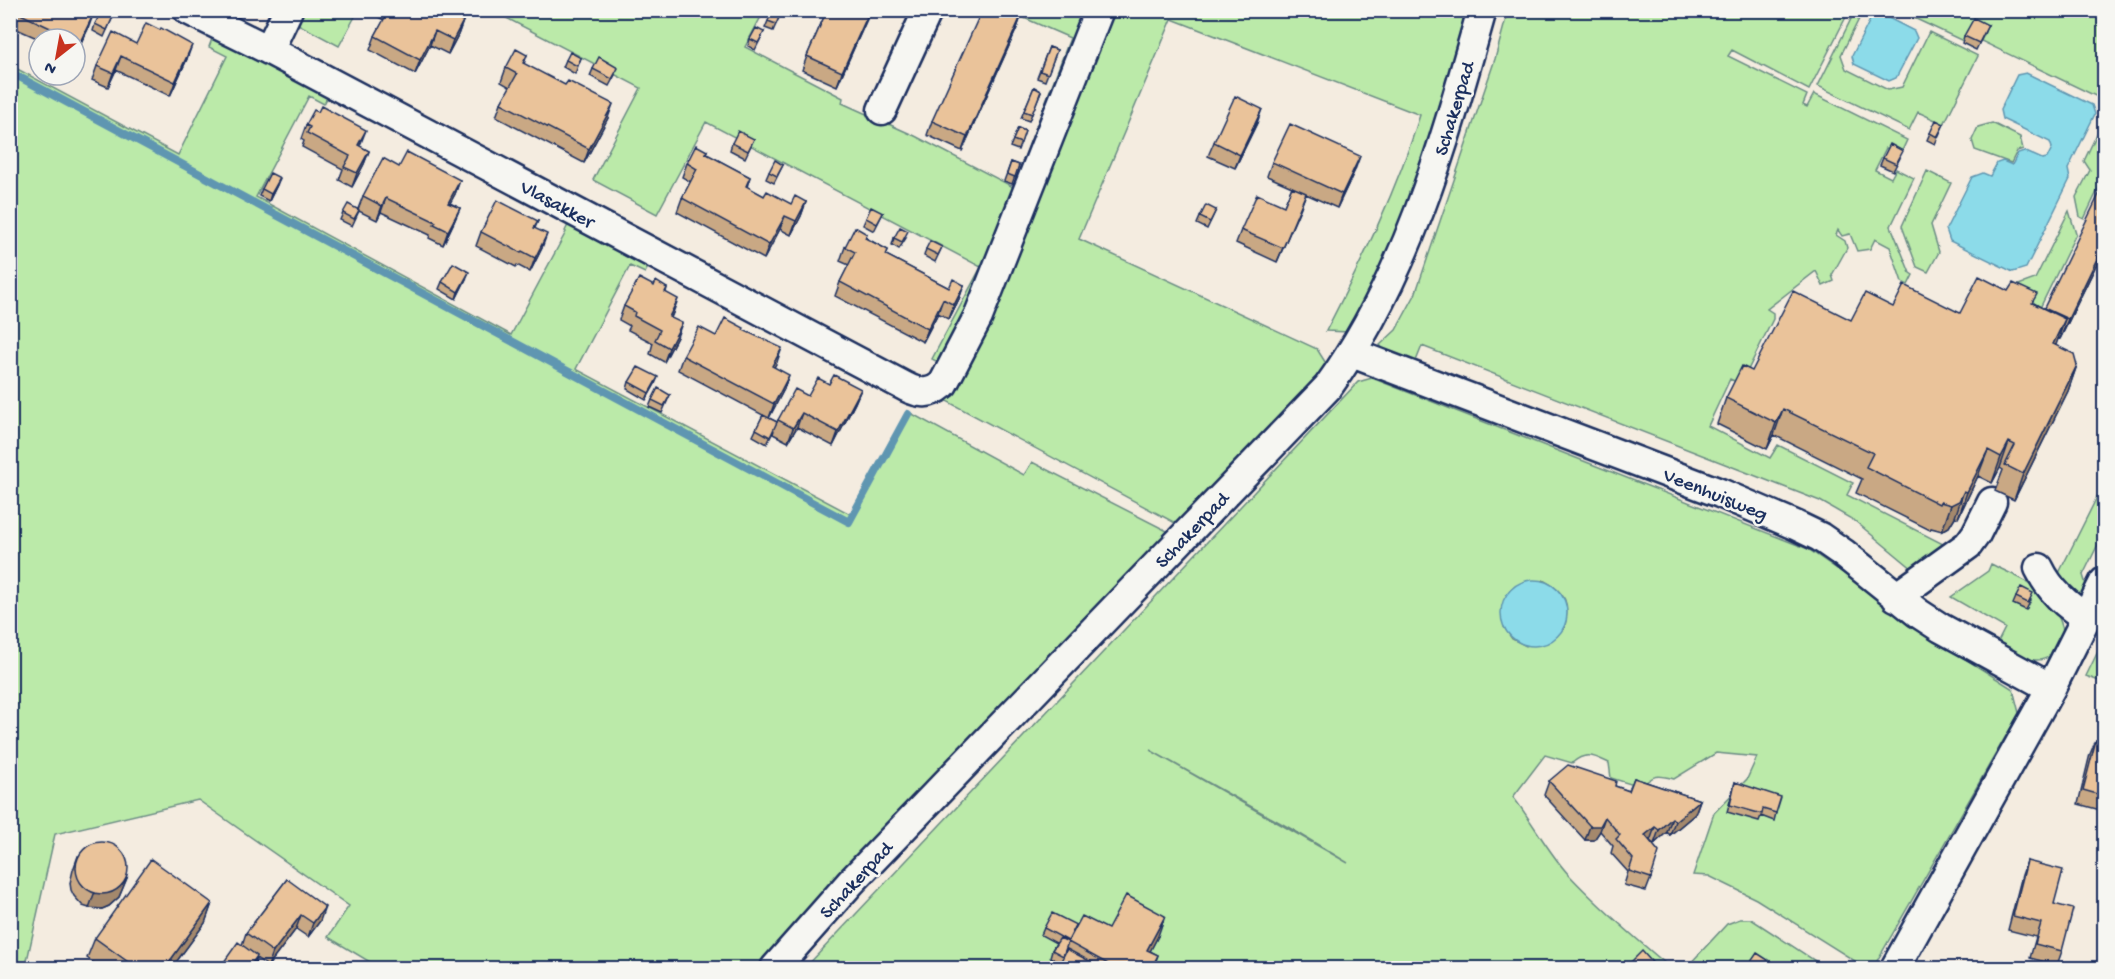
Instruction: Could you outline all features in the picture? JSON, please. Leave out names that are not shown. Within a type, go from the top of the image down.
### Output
[{"type":"street","name":"Vlasakker","points":[[188,10],[269,50],[906,387],[916,392],[928,393],[943,384],[978,317],[1099,10]]},
{"type":"street","points":[[269,50],[288,10]]},
{"type":"street","points":[[882,110],[928,10]]},
{"type":"street","name":"Schakerpad","points":[[775,969],[851,882],[1328,387],[1352,354],[1408,239],[1458,94],[1482,10]]},
{"type":"street","name":"Veenhuisweg","points":[[1352,354],[1720,493],[1795,525],[1820,537],[1843,553],[1896,597],[1941,628],[2051,688]]},
{"type":"street","points":[[1896,597],[1968,545],[1992,501]]},
{"type":"street","points":[[2039,568],[2048,583],[2068,606],[2087,617]]},
{"type":"street","points":[[1895,969],[2051,688],[2104,582]]},
{"type":"green space","points":[[676,10],[681,13],[683,10],[764,11],[745,47],[843,98],[842,103],[915,136],[1013,187],[1070,38],[1008,11],[1092,11],[945,366],[932,359],[981,267],[706,122],[657,214],[593,180],[641,88],[493,11]]},
{"type":"green space","points":[[300,11],[358,11],[339,46],[294,22]]},
{"type":"green space","points":[[1106,11],[1467,11],[1436,118],[1395,243],[1350,332],[1326,331],[1390,198],[1420,115],[1172,19],[1079,239],[1317,349],[1327,365],[1179,525],[943,399]]},
{"type":"green space","points":[[1508,11],[1849,11],[1809,90],[1732,50],[1728,56],[1807,95],[1803,105],[1807,107],[1814,94],[1907,140],[1901,153],[1886,148],[1875,170],[1891,178],[1896,169],[1914,178],[1891,226],[1910,273],[1913,275],[1908,285],[1902,282],[1890,247],[1875,239],[1870,249],[1857,251],[1850,234],[1842,236],[1838,230],[1836,235],[1845,241],[1847,248],[1832,275],[1834,281],[1823,286],[1816,271],[1767,309],[1773,313],[1773,319],[1741,384],[1730,379],[1708,426],[1770,458],[1778,445],[1853,483],[1847,495],[1947,546],[1913,569],[1855,521],[1820,501],[1422,346],[1414,366],[1386,353],[1380,345],[1396,330],[1415,295],[1495,59]]},
{"type":"green space","points":[[1855,11],[1863,11],[1841,55],[1846,69],[1888,90],[1902,87],[1929,32],[1978,56],[1944,124],[1918,112],[1909,130],[1818,86]]},
{"type":"green space","points":[[1899,11],[2104,11],[2104,107],[2102,99],[1981,41],[1985,32],[1971,25],[1963,41]]},
{"type":"green space","points":[[213,36],[329,94],[324,104],[309,96],[256,197],[511,335],[570,221],[650,263],[645,273],[630,266],[576,369],[852,515],[907,411],[1024,475],[1032,462],[1171,533],[760,968],[380,968],[328,937],[349,906],[198,800],[55,834],[26,965],[28,968],[11,968],[10,65],[27,74],[27,87],[51,87],[178,155],[227,56],[209,47]]},
{"type":"green space","points":[[2104,119],[2104,177],[2084,219],[2080,217],[2076,197],[2090,170],[2084,161]]},
{"type":"green space","points":[[1992,123],[2020,137],[2023,149],[2017,151],[2011,163],[1975,150],[1972,140],[1978,127]]},
{"type":"green space","points":[[1927,171],[1951,183],[1931,225],[1939,252],[1928,272],[1917,267],[1902,226]]},
{"type":"green space","points":[[2069,211],[2076,234],[2039,310],[2013,287],[2035,279]]},
{"type":"green space","points":[[1372,378],[1808,549],[1863,587],[1891,612],[2013,689],[2019,713],[1873,968],[1866,968],[1756,899],[1709,876],[1693,875],[1714,813],[1747,779],[1757,757],[1716,753],[1674,779],[1656,777],[1640,787],[1611,778],[1609,763],[1594,757],[1582,757],[1572,763],[1545,755],[1513,797],[1569,875],[1671,968],[805,968],[1358,382]],"holes":[[[1543,580],[1557,589],[1565,600],[1567,612],[1564,629],[1526,646],[1512,639],[1504,627]],[[1150,750],[1295,831],[1348,863]]]},
{"type":"green space","points":[[2104,483],[2104,532],[2083,575],[2087,588],[2079,597],[2056,579]]},
{"type":"green space","points":[[1991,564],[2038,589],[2054,607],[2064,634],[2057,648],[2045,659],[2031,660],[1996,646],[2005,628],[1951,597],[1988,571]]},
{"type":"green space","points":[[2104,639],[2104,683],[2086,676]]},
{"type":"green space","points":[[1740,919],[1751,919],[1826,968],[1686,968],[1727,924]]},
{"type":"water","points":[[1879,13],[1914,31],[1917,38],[1896,78],[1889,81],[1854,64],[1852,56],[1872,16]]},
{"type":"water","points":[[2026,73],[2092,105],[2095,114],[2068,169],[2070,179],[2026,268],[2013,272],[1950,241],[1946,229],[1972,177],[1983,173],[1990,176],[1997,163],[2003,161],[2012,165],[2018,153],[2024,151],[2042,159],[2047,158],[2052,148],[2050,142],[2002,119],[2000,110],[2017,75]]},
{"type":"water","points":[[1528,580],[1540,580],[1552,585],[1562,595],[1567,613],[1565,626],[1552,641],[1540,646],[1528,646],[1516,641],[1506,631],[1501,619],[1501,607],[1506,595],[1516,585]]},
{"type":"building","points":[[12,10],[84,10],[93,15],[87,27],[48,27]]},
{"type":"building","points":[[102,10],[116,10],[107,30],[95,24]]},
{"type":"building","points":[[389,10],[435,10],[444,15],[445,11],[463,21],[453,40],[435,31],[420,60],[375,36]]},
{"type":"building","points":[[773,10],[781,13],[776,24],[768,21]]},
{"type":"building","points":[[827,10],[870,10],[842,72],[807,56]]},
{"type":"building","points":[[982,10],[1014,10],[1022,14],[967,137],[932,121]]},
{"type":"building","points":[[1974,18],[1988,25],[1979,43],[1964,36]]},
{"type":"building","points":[[146,23],[160,30],[161,28],[192,45],[175,82],[121,56],[113,73],[97,66],[113,32],[136,44]]},
{"type":"building","points":[[756,28],[764,32],[758,43],[750,39]]},
{"type":"building","points":[[1049,47],[1057,50],[1048,74],[1040,71]]},
{"type":"building","points":[[516,49],[527,55],[523,63],[565,85],[568,81],[613,104],[589,149],[501,103],[517,74],[506,68]]},
{"type":"building","points":[[570,52],[581,58],[577,66],[566,60]]},
{"type":"building","points":[[599,57],[618,68],[612,79],[593,69]]},
{"type":"building","points":[[1034,87],[1041,91],[1032,114],[1024,111]]},
{"type":"building","points":[[1235,96],[1262,109],[1240,155],[1214,142]]},
{"type":"building","points":[[321,106],[366,130],[358,145],[369,151],[357,173],[344,167],[350,156],[307,133],[310,127],[306,125],[314,110],[318,112]]},
{"type":"building","points":[[1936,120],[1944,124],[1937,137],[1930,133]]},
{"type":"building","points":[[1290,124],[1360,156],[1342,194],[1272,162]]},
{"type":"building","points":[[1018,128],[1025,131],[1021,143],[1013,140]]},
{"type":"building","points":[[738,131],[754,139],[748,151],[732,143]]},
{"type":"building","points":[[1890,144],[1903,151],[1896,164],[1883,158]]},
{"type":"building","points":[[696,145],[707,151],[705,153],[750,177],[746,186],[764,196],[767,191],[791,204],[795,196],[806,202],[796,221],[785,216],[769,245],[682,198],[697,169],[687,163]]},
{"type":"building","points":[[407,152],[460,180],[448,203],[460,208],[448,231],[434,224],[436,222],[386,198],[382,206],[363,196],[383,158],[399,167]]},
{"type":"building","points":[[775,160],[783,165],[777,176],[769,172]]},
{"type":"building","points":[[1011,162],[1019,165],[1015,177],[1007,174]]},
{"type":"building","points":[[270,173],[280,178],[271,194],[262,189]]},
{"type":"building","points":[[2104,184],[2104,244],[2068,319],[2044,308]]},
{"type":"building","points":[[1292,187],[1306,193],[1283,248],[1241,230],[1257,194],[1284,206]]},
{"type":"building","points":[[497,200],[538,221],[534,228],[547,234],[535,258],[481,232]]},
{"type":"building","points":[[348,204],[359,210],[354,219],[343,213]]},
{"type":"building","points":[[1206,205],[1216,210],[1210,222],[1200,217]]},
{"type":"building","points":[[871,207],[883,213],[877,224],[866,218]]},
{"type":"building","points":[[855,227],[867,234],[865,238],[888,250],[886,255],[949,288],[953,279],[964,285],[954,305],[943,299],[928,329],[840,282],[855,252],[845,247]]},
{"type":"building","points":[[900,227],[908,231],[902,242],[894,238]]},
{"type":"building","points":[[930,241],[942,247],[938,255],[926,249]]},
{"type":"building","points":[[453,263],[469,272],[458,292],[442,282]]},
{"type":"building","points":[[1979,276],[2008,291],[2013,283],[2037,294],[2032,303],[2065,319],[2053,344],[2074,354],[2077,365],[2023,474],[2005,465],[2015,445],[2009,442],[2001,457],[1988,450],[1967,492],[1964,491],[1959,501],[1951,505],[1940,502],[1939,504],[1866,467],[1873,453],[1783,409],[1776,423],[1726,398],[1742,366],[1752,371],[1793,291],[1851,320],[1865,293],[1893,307],[1904,285],[1960,313]]},
{"type":"building","points":[[639,278],[654,286],[656,281],[667,288],[665,292],[678,299],[669,317],[682,323],[669,348],[655,340],[660,330],[634,316],[635,312],[624,306]]},
{"type":"building","points":[[725,318],[744,328],[743,330],[782,348],[772,366],[789,375],[774,404],[683,356],[699,327],[716,336]]},
{"type":"building","points":[[638,367],[658,377],[649,393],[629,382]]},
{"type":"building","points":[[834,375],[861,389],[838,432],[802,413],[793,428],[778,420],[795,389],[808,396],[818,378],[829,384]]},
{"type":"building","points":[[658,388],[670,395],[664,406],[652,400]]},
{"type":"building","points":[[763,415],[777,422],[770,437],[756,429]]},
{"type":"building","points":[[2021,587],[2033,593],[2028,603],[2016,597]]},
{"type":"building","points":[[2096,740],[2104,743],[2104,796],[2083,790]]},
{"type":"building","points":[[1568,765],[1616,781],[1615,786],[1629,791],[1634,778],[1700,800],[1675,821],[1672,818],[1659,830],[1655,827],[1645,835],[1659,852],[1651,878],[1629,871],[1633,859],[1616,839],[1620,835],[1605,817],[1600,826],[1590,826],[1549,781]]},
{"type":"building","points":[[1735,782],[1781,797],[1776,813],[1763,809],[1762,814],[1730,805]]},
{"type":"building","points":[[97,842],[107,842],[121,849],[128,868],[121,887],[107,894],[97,894],[87,890],[80,883],[76,873],[76,863],[80,853],[87,846]]},
{"type":"building","points":[[151,859],[212,903],[164,969],[138,969],[95,938]]},
{"type":"building","points":[[2027,861],[2063,870],[2054,904],[2073,909],[2062,951],[2035,944],[2041,923],[2013,916]]},
{"type":"building","points":[[287,879],[325,907],[313,923],[301,915],[273,952],[246,933]]},
{"type":"building","points":[[1126,895],[1165,916],[1147,950],[1158,955],[1151,969],[1117,969],[1068,942],[1082,916],[1108,929]]},
{"type":"building","points":[[1052,913],[1076,925],[1068,941],[1044,928]]},
{"type":"building","points":[[1060,938],[1068,942],[1063,956],[1052,950]]},
{"type":"building","points":[[238,942],[257,956],[248,969],[219,969]]},
{"type":"building","points":[[1067,949],[1104,969],[1065,969],[1059,965]]},
{"type":"building","points":[[1642,951],[1658,969],[1624,969]]},
{"type":"building","points":[[1757,953],[1768,960],[1762,969],[1746,969]]},
{"type":"building","points":[[293,963],[302,969],[290,969]]},
{"type":"waterway","points":[[10,72],[849,522],[908,414]]}]
